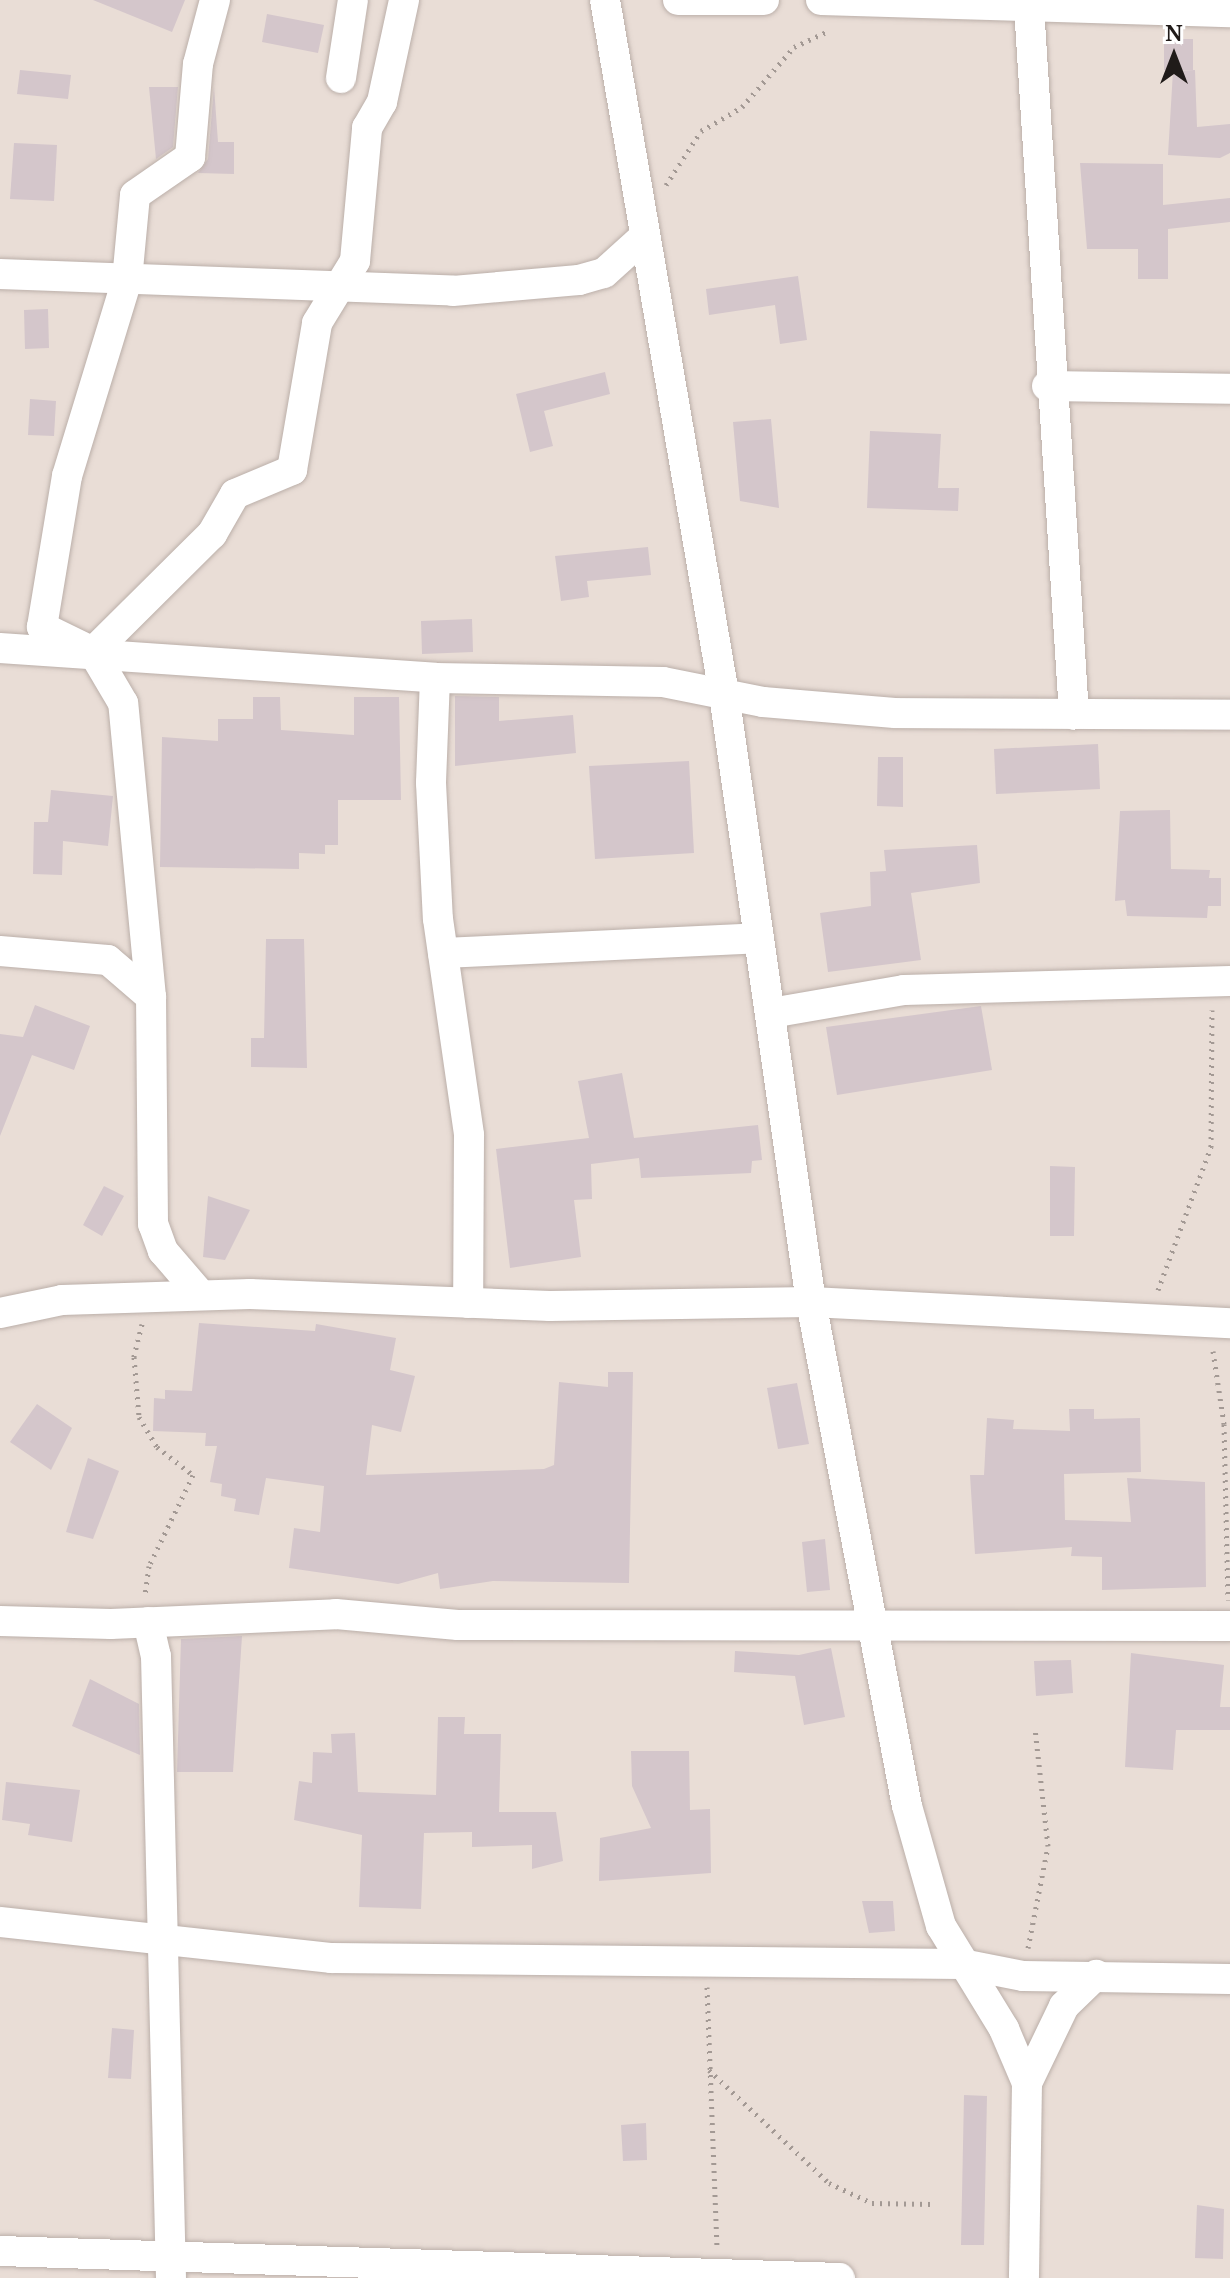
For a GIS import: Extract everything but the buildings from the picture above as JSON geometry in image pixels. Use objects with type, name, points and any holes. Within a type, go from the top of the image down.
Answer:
[{"type":"street","points":[[200,1294],[163,1251],[153,1224],[151,997],[123,703],[93,652],[42,627],[67,476],[127,280],[135,195],[190,157],[198,64],[215,0]]},
{"type":"street","points":[[341,78],[353,0]]},
{"type":"street","points":[[93,652],[212,534],[235,494],[292,470],[317,323],[341,290],[357,249],[367,128],[382,102],[404,0]]},
{"type":"street","points":[[605,0],[724,694],[811,1302],[926,1884],[962,1964],[1004,2029],[1027,2083],[1024,2278]]},
{"type":"street","points":[[678,0],[764,0]]},
{"type":"street","points":[[821,0],[1230,12]]},
{"type":"street","points":[[1029,7],[1047,386],[1074,715]]},
{"type":"street","points":[[0,274],[341,290],[579,280],[604,273],[644,230]]},
{"type":"street","points":[[1047,386],[1230,389]]},
{"type":"street","points":[[0,648],[93,652],[435,678],[663,682],[724,694],[895,713],[1230,715]]},
{"type":"street","points":[[435,678],[431,783],[443,953],[469,1135],[468,1303]]},
{"type":"street","points":[[443,953],[759,938]]},
{"type":"street","points":[[0,951],[108,960],[151,997]]},
{"type":"street","points":[[771,1013],[904,990],[1221,981]]},
{"type":"street","points":[[0,1313],[36,1302],[200,1294],[468,1303],[811,1302],[1219,1323]]},
{"type":"street","points":[[0,1621],[148,1622],[336,1614],[458,1625],[874,1622],[1230,1626]]},
{"type":"street","points":[[148,1622],[156,1656],[166,1938],[171,2267]]},
{"type":"street","points":[[0,1922],[331,1958],[707,1965],[962,1964],[1023,1976],[1230,1979]]},
{"type":"street","points":[[1027,2083],[1064,2006],[1096,1975]]},
{"type":"street","points":[[0,2251],[171,2267],[840,2278]]},
{"type":"path","points":[[644,230],[693,138],[742,107],[794,47],[839,27]]},
{"type":"path","points":[[1147,1319],[1211,1147],[1221,981]]},
{"type":"path","points":[[147,1296],[134,1357],[135,1403],[146,1434],[193,1475],[149,1566],[148,1622]]},
{"type":"path","points":[[1219,1323],[1230,1626]]},
{"type":"path","points":[[1023,1976],[1048,1846],[1035,1728]]},
{"type":"path","points":[[707,1965],[708,2070],[718,2275]]},
{"type":"path","points":[[708,2070],[829,2183],[872,2203],[932,2204]]}]
